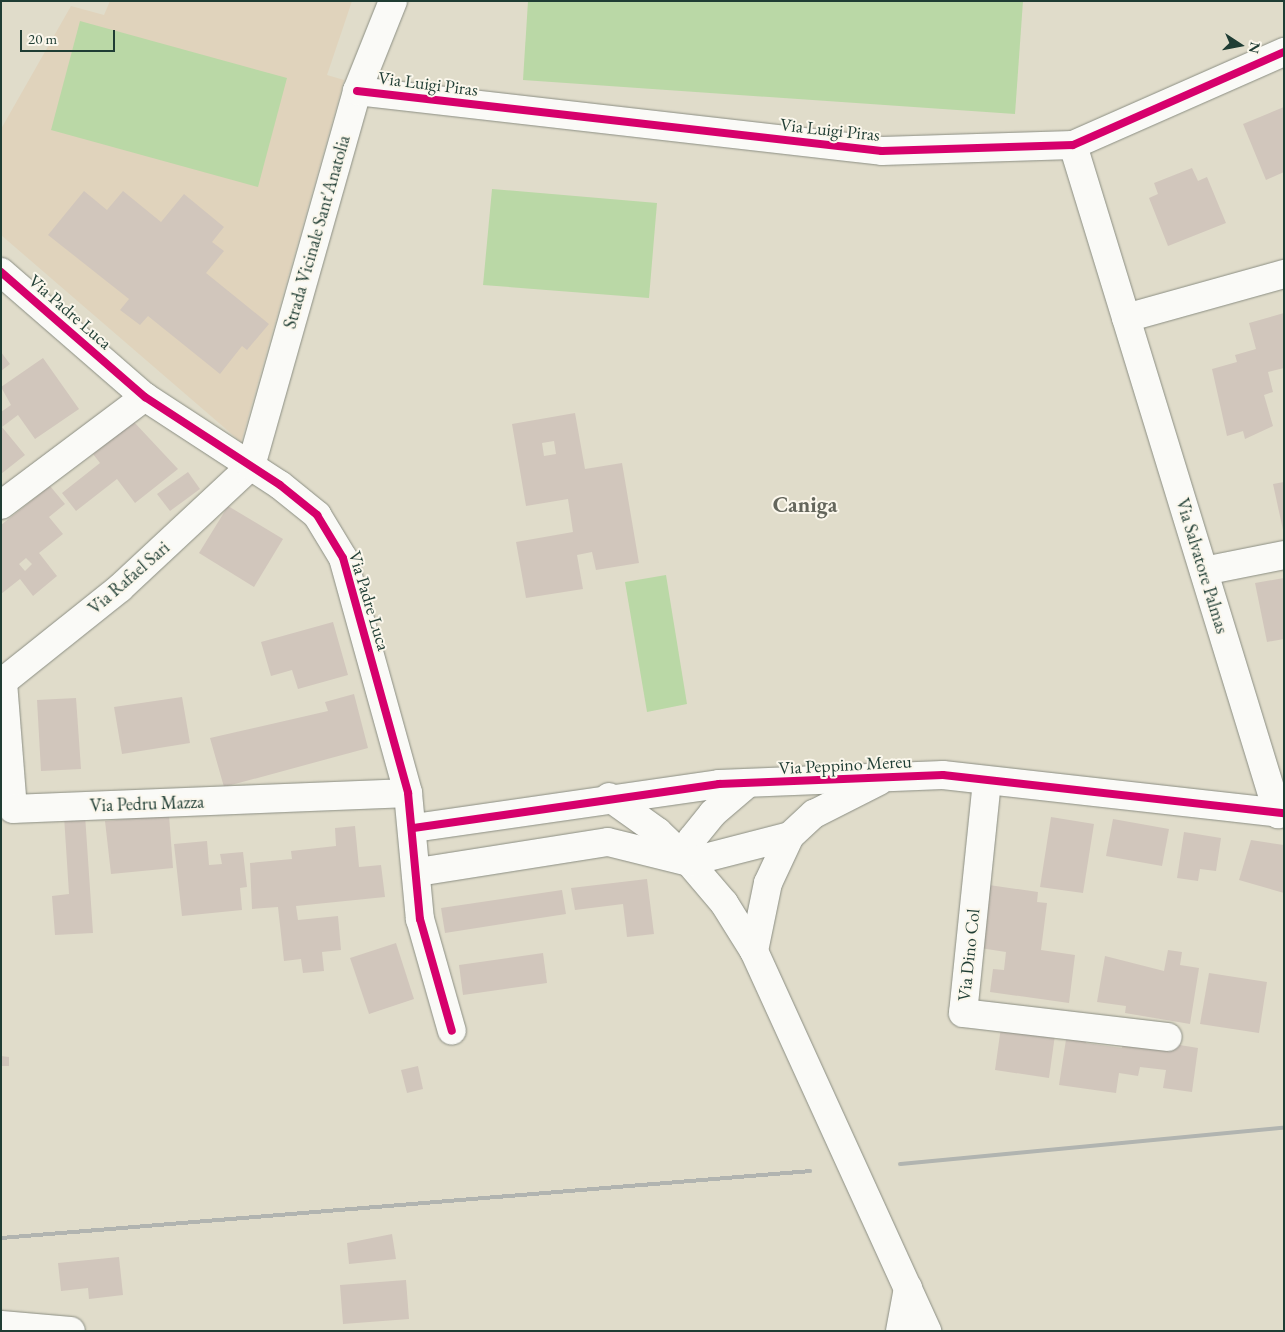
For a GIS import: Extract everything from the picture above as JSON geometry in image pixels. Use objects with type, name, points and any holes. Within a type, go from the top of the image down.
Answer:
[{"type":"street","name":"Strada Vicinale Sant'Anatolia","points":[[251,466],[357,91],[393,1]]},
{"type":"street","name":"Via Luigi Piras","points":[[357,91],[882,151],[1073,144],[1284,52]]},
{"type":"street","name":"Via Salvatore Palmas","points":[[1073,144],[1204,571],[1281,813]]},
{"type":"street","name":"Via Padre Luca","points":[[1,272],[145,397],[251,466],[317,515],[343,558],[408,793],[414,828],[420,919],[452,1031]]},
{"type":"street","points":[[1126,318],[1284,274]]},
{"type":"street","points":[[1,505],[145,397]]},
{"type":"street","name":"Via Rafael Sari","points":[[2,682],[120,588],[251,466]]},
{"type":"street","points":[[1204,571],[1284,555]]},
{"type":"street","name":"Via Pedru Mazza","points":[[2,682],[13,809],[408,793]]},
{"type":"street","name":"Via Peppino Mereu","points":[[414,828],[609,797],[746,785],[889,776],[987,781],[1281,813]]},
{"type":"street","name":"Via Peppino Mereu","points":[[754,951],[768,883],[790,836],[814,814],[889,776]]},
{"type":"street","name":"Via Dino Col","points":[[987,781],[963,1013],[1168,1037]]},
{"type":"street","points":[[689,862],[692,839],[713,813],[746,785]]},
{"type":"street","points":[[609,797],[658,832],[689,862],[724,903],[754,951],[927,1331]]},
{"type":"street","name":"Via Peppino Mereu","points":[[689,862],[790,836]]},
{"type":"street","points":[[418,872],[608,842],[689,862]]},
{"type":"street","points":[[900,1331],[908,1288]]},
{"type":"street","points":[[1,1325],[71,1331]]},
{"type":"shaded area","points":[[110,1],[352,1],[327,75],[344,80],[241,442],[1,235],[1,129],[71,6],[104,15]]},
{"type":"green space","points":[[528,1],[1023,1],[1015,114],[523,80]]},
{"type":"green space","points":[[80,21],[287,78],[258,187],[51,130]]},
{"type":"green space","points":[[492,189],[657,203],[649,298],[483,285]]},
{"type":"green space","points":[[666,575],[687,704],[647,712],[625,582]]},
{"type":"building","points":[[1284,107],[1284,172],[1266,180],[1243,124]]},
{"type":"building","points":[[1192,168],[1198,181],[1207,177],[1226,223],[1168,246],[1149,198],[1158,194],[1154,183]]},
{"type":"building","points":[[84,191],[107,210],[123,191],[161,222],[184,194],[224,227],[212,242],[224,251],[206,273],[269,324],[247,350],[242,346],[220,374],[148,316],[140,325],[120,310],[129,299],[48,235]]},
{"type":"building","points":[[1284,313],[1284,368],[1268,372],[1273,392],[1264,395],[1273,426],[1245,439],[1243,431],[1227,436],[1212,369],[1237,362],[1235,355],[1256,349],[1249,323]]},
{"type":"building","points":[[1,352],[10,364],[1,371]]},
{"type":"building","points":[[43,358],[79,409],[35,439],[18,415],[2,427],[25,455],[1,474],[1,412],[11,405],[1,387]]},
{"type":"building","points":[[575,413],[585,469],[622,463],[639,563],[596,570],[592,552],[577,555],[583,589],[526,598],[516,542],[573,532],[568,499],[526,506],[512,424]],"holes":[[[554,441],[556,454],[544,456],[542,443]]]},
{"type":"building","points":[[134,422],[178,469],[135,503],[117,479],[76,511],[62,493],[100,463],[93,454]]},
{"type":"building","points":[[188,472],[200,489],[170,511],[157,494]]},
{"type":"building","points":[[1284,482],[1284,530],[1283,530],[1273,484]]},
{"type":"building","points":[[50,486],[65,504],[49,517],[63,534],[39,553],[57,576],[33,596],[20,579],[1,594],[1,525]],"holes":[[[26,558],[32,564],[25,571],[19,564]]]},
{"type":"building","points":[[228,506],[283,539],[254,587],[199,553]]},
{"type":"building","points":[[1284,578],[1284,639],[1267,642],[1255,583]]},
{"type":"building","points":[[333,622],[348,675],[298,689],[292,670],[271,676],[261,642]]},
{"type":"building","points":[[354,694],[368,748],[224,787],[210,738],[328,711],[325,702]]},
{"type":"building","points":[[182,697],[190,743],[122,754],[114,707]]},
{"type":"building","points":[[76,698],[81,769],[41,771],[37,700]]},
{"type":"building","points":[[85,815],[93,933],[55,935],[52,896],[69,894],[64,816]]},
{"type":"building","points":[[169,815],[173,868],[111,874],[105,821]]},
{"type":"building","points":[[1051,817],[1094,824],[1083,893],[1040,887]]},
{"type":"building","points":[[1113,819],[1169,829],[1162,866],[1106,856]]},
{"type":"building","points":[[355,826],[359,867],[381,865],[385,897],[296,906],[298,920],[338,916],[341,950],[322,952],[324,971],[303,973],[301,959],[284,961],[278,907],[252,909],[250,863],[292,859],[291,851],[336,846],[335,828]]},
{"type":"building","points":[[1184,832],[1221,838],[1216,871],[1200,869],[1198,881],[1177,878]]},
{"type":"building","points":[[1251,840],[1284,845],[1284,893],[1239,880]]},
{"type":"building","points":[[207,841],[209,865],[222,864],[220,854],[243,852],[247,887],[240,888],[242,910],[182,916],[174,844]]},
{"type":"building","points":[[647,879],[654,934],[627,937],[623,904],[575,910],[571,888]]},
{"type":"building","points":[[989,885],[1038,892],[1037,902],[1047,903],[1041,950],[1075,955],[1069,1003],[990,992],[993,969],[1004,970],[1006,952],[980,948]]},
{"type":"building","points":[[562,890],[566,914],[445,933],[441,908]]},
{"type":"building","points":[[396,943],[414,999],[369,1014],[350,958]]},
{"type":"building","points":[[1168,950],[1182,952],[1180,965],[1199,968],[1190,1024],[1125,1013],[1126,1006],[1097,1002],[1105,956],[1164,971]]},
{"type":"building","points":[[543,953],[547,983],[463,995],[459,965]]},
{"type":"building","points":[[1209,973],[1267,982],[1259,1033],[1200,1024]]},
{"type":"building","points":[[1001,1027],[1055,1035],[1049,1078],[995,1070]]},
{"type":"building","points":[[1067,1033],[1086,1036],[1086,1043],[1122,1048],[1123,1041],[1143,1039],[1198,1048],[1192,1092],[1163,1088],[1166,1070],[1140,1067],[1138,1076],[1119,1073],[1116,1093],[1059,1085]]},
{"type":"building","points":[[1,1056],[9,1057],[9,1066],[1,1066]]},
{"type":"building","points":[[418,1066],[423,1089],[407,1093],[401,1070]]},
{"type":"building","points":[[392,1234],[396,1259],[349,1264],[347,1243]]},
{"type":"building","points":[[119,1257],[123,1295],[89,1299],[88,1288],[61,1291],[58,1263]]},
{"type":"building","points":[[406,1280],[409,1319],[343,1324],[340,1285]]},
{"type":"railway","points":[[900,1164],[1284,1128]]},
{"type":"railway","points":[[1,1238],[810,1171]]},
{"type":"cycle path","points":[[357,91],[882,151],[1073,145],[1284,52]]},
{"type":"cycle path","points":[[1,272],[145,397],[280,485],[317,515],[343,558],[408,793],[420,919],[452,1031]]},
{"type":"cycle path","points":[[414,828],[719,784],[943,775],[1284,813]]},
{"type":"district","name":"Caniga","points":[[805,505]]}]
